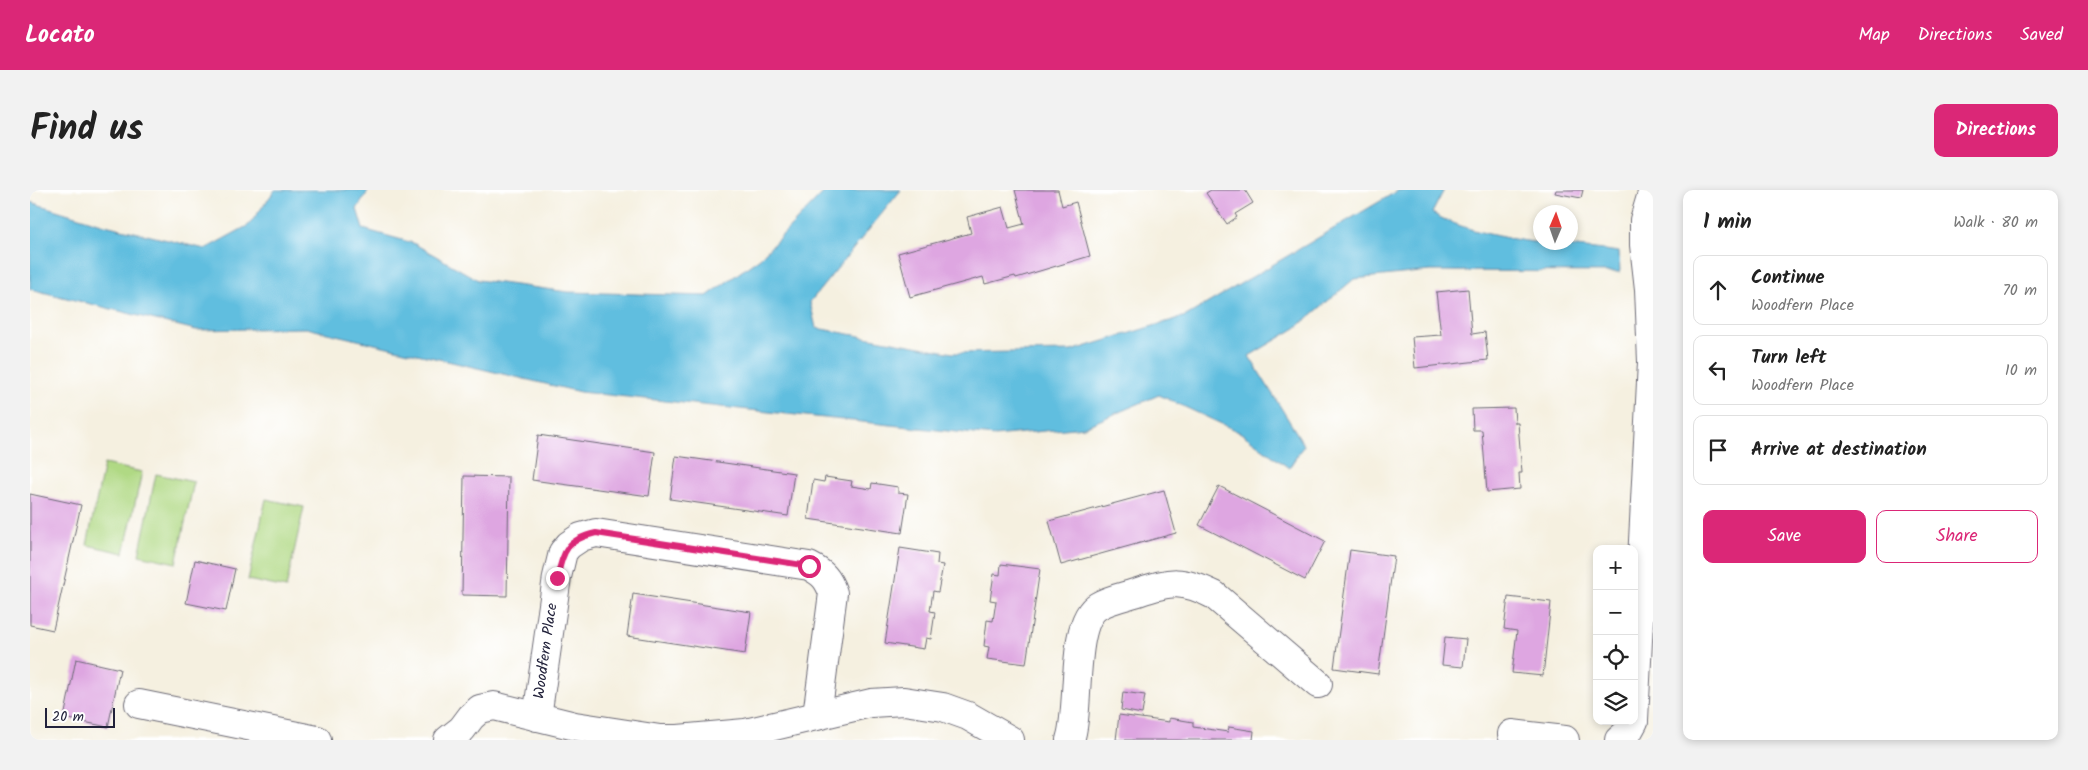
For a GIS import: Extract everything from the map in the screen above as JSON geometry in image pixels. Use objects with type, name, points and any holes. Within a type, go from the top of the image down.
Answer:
[{"type":"street","points":[[1636,680],[1652,362],[1644,220],[1653,190]]},
{"type":"street","name":"Woodfern Place","points":[[537,717],[557,578],[563,552],[569,545],[581,537],[596,533],[809,566],[821,572],[829,581],[833,593],[817,716]]},
{"type":"street","points":[[1070,740],[1081,633],[1087,617],[1098,606],[1156,586],[1175,582],[1194,585],[1214,595],[1318,684]]},
{"type":"street","points":[[448,740],[462,729],[480,709],[494,706],[575,726],[678,740],[745,733],[871,703],[904,701],[943,708],[968,716],[1010,740]]},
{"type":"street","points":[[139,704],[317,740]]},
{"type":"street","points":[[1619,740],[1628,732],[1632,725]]},
{"type":"street","points":[[1512,734],[1565,740]]},
{"type":"green space","points":[[104,464],[142,472],[124,553],[87,545]]},
{"type":"green space","points":[[156,474],[194,482],[176,563],[139,555]]},
{"type":"green space","points":[[266,499],[304,507],[286,588],[248,580]]},
{"type":"water","points":[[275,190],[369,190],[357,209],[363,229],[413,243],[478,280],[568,292],[707,296],[760,258],[826,190],[901,190],[810,302],[816,328],[953,353],[1071,351],[1186,316],[1399,190],[1444,190],[1432,213],[1452,223],[1474,230],[1533,242],[1533,250],[1578,250],[1578,247],[1619,252],[1620,272],[1430,271],[1354,279],[1296,328],[1249,356],[1304,445],[1289,468],[1241,433],[1159,395],[1084,427],[994,436],[580,392],[306,328],[196,330],[30,289],[30,202],[105,225],[205,249],[249,225]]},
{"type":"building","points":[[1015,190],[1058,190],[1062,206],[1076,202],[1090,256],[1016,278],[1015,276],[985,284],[983,277],[910,297],[898,253],[971,233],[967,217],[1003,207],[1009,228],[1024,224]]},
{"type":"building","points":[[1211,190],[1245,190],[1253,203],[1235,214],[1237,217],[1227,224],[1206,193]]},
{"type":"building","points":[[1556,190],[1583,190],[1581,198],[1555,193]]},
{"type":"building","points":[[1468,289],[1472,334],[1485,332],[1488,360],[1415,368],[1412,337],[1441,335],[1436,292]]},
{"type":"building","points":[[1514,408],[1515,423],[1518,423],[1522,473],[1519,473],[1520,489],[1487,492],[1482,430],[1473,430],[1472,409]]},
{"type":"building","points":[[538,435],[655,452],[649,496],[532,480]]},
{"type":"building","points":[[676,456],[794,473],[788,516],[670,499]]},
{"type":"building","points":[[464,476],[509,477],[507,596],[462,595]]},
{"type":"building","points":[[825,477],[852,481],[851,486],[871,489],[872,483],[898,487],[898,493],[908,494],[902,533],[808,519],[813,480],[824,482]]},
{"type":"building","points":[[1219,486],[1325,541],[1305,580],[1199,525]]},
{"type":"building","points":[[1164,490],[1176,533],[1061,565],[1049,521]]},
{"type":"building","points":[[30,494],[81,505],[53,630],[30,625]]},
{"type":"building","points":[[900,548],[938,554],[937,564],[943,565],[938,592],[933,591],[930,611],[935,612],[931,639],[926,638],[924,649],[885,643]]},
{"type":"building","points":[[1350,550],[1394,556],[1378,674],[1334,668]]},
{"type":"building","points":[[195,560],[235,569],[226,611],[186,603]]},
{"type":"building","points":[[1001,564],[1040,569],[1026,664],[987,659],[989,647],[984,646],[987,620],[993,621],[996,601],[990,600],[994,574],[1000,575]]},
{"type":"building","points":[[633,594],[751,612],[745,654],[627,636]]},
{"type":"building","points":[[1508,597],[1551,602],[1543,676],[1512,673],[1517,631],[1504,629]]},
{"type":"building","points":[[1445,637],[1466,639],[1463,667],[1442,665]]},
{"type":"building","points":[[76,659],[120,669],[108,727],[64,718]]},
{"type":"building","points":[[1123,692],[1145,695],[1142,714],[1121,710]]},
{"type":"building","points":[[1119,715],[1169,722],[1169,718],[1193,722],[1193,727],[1228,732],[1229,727],[1254,731],[1253,740],[1116,740]]},
{"type":"route","points":[[557,578],[563,552],[569,545],[581,537],[596,533],[809,566]]}]
